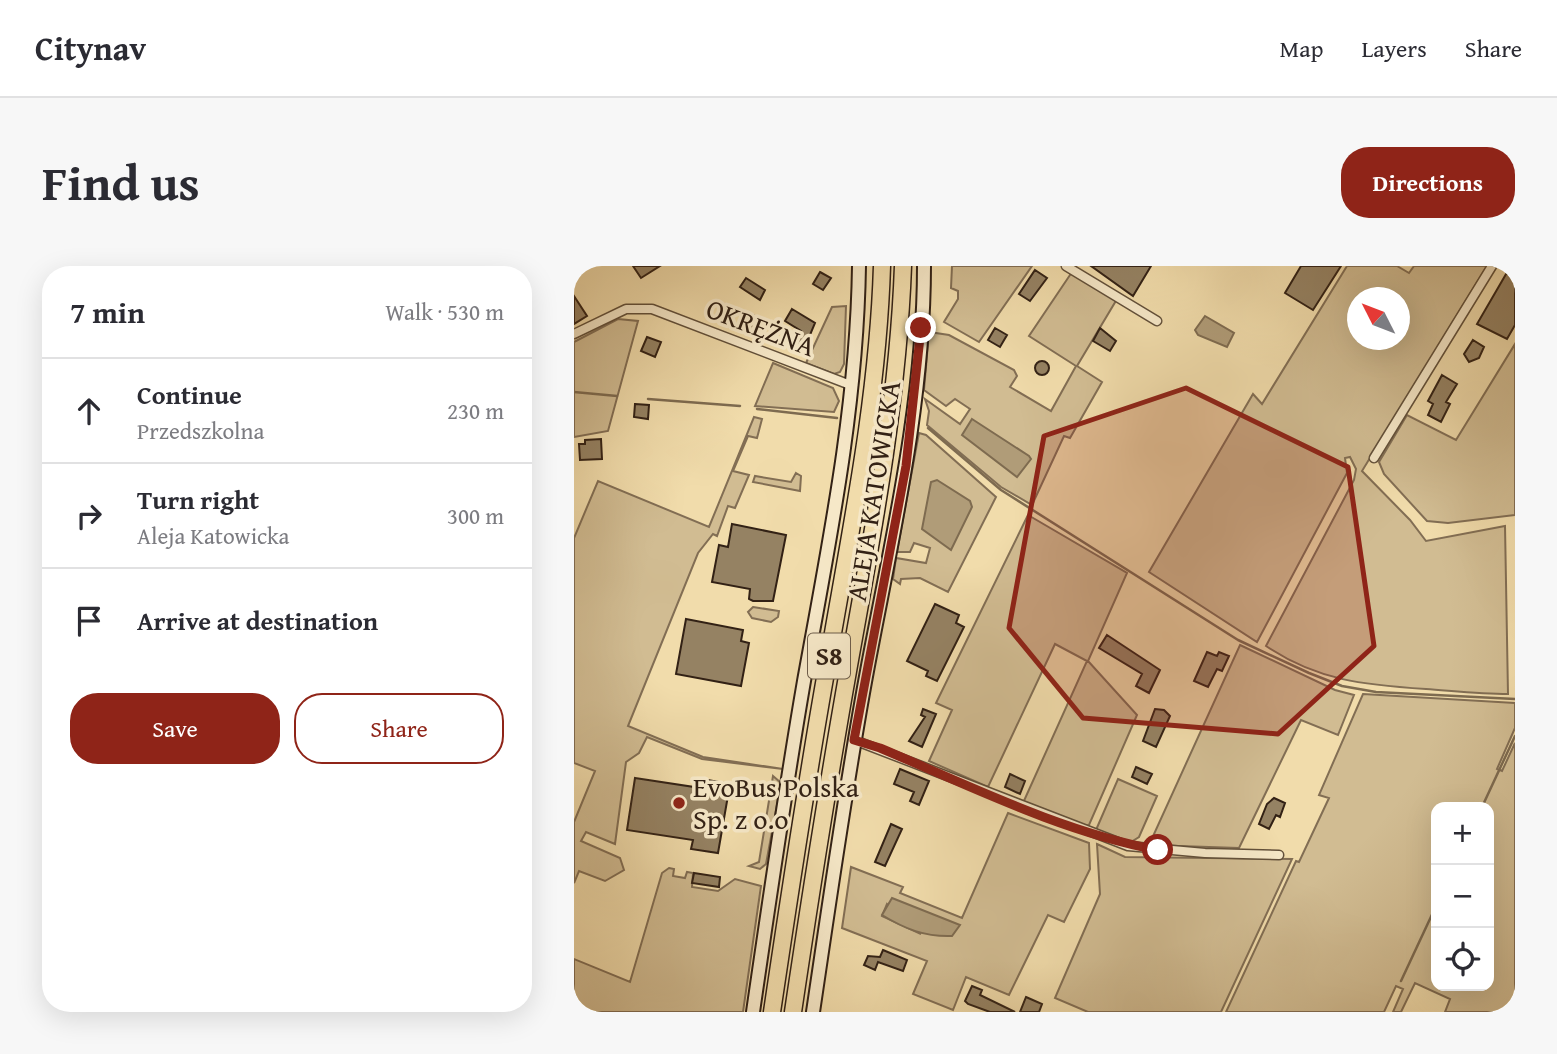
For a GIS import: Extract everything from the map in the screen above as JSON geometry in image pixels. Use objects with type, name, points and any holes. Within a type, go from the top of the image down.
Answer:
[{"type":"highway","name":"S8","points":[[772,1012],[804,800],[864,456],[882,266]]},
{"type":"highway","name":"S8","points":[[793,1012],[830,771],[884,469],[899,340],[903,266]]},
{"type":"street","name":"ALEJA KATOWICKA","points":[[753,1012],[804,683],[839,495],[853,386],[859,266]]},
{"type":"street","name":"ALEJA KATOWICKA","points":[[813,1012],[854,740],[906,466],[921,328],[924,266]]},
{"type":"street","points":[[1066,266],[1157,321]]},
{"type":"street","points":[[1374,458],[1492,266]]},
{"type":"street","name":"OKRĘŻNA","points":[[574,334],[626,309],[652,309],[853,386]]},
{"type":"street","points":[[854,740],[1128,846],[1193,853],[1279,855]]},
{"type":"highlighted area","points":[[1186,388],[1348,467],[1374,646],[1278,734],[1083,718],[1009,628],[1044,436]]},
{"type":"shaded area","points":[[952,266],[1032,266],[979,342],[944,322],[958,299],[958,291],[951,288]]},
{"type":"shaded area","points":[[1347,266],[1397,266],[1409,273],[1414,266],[1487,266],[1362,471],[1410,520],[1426,541],[1505,526],[1508,694],[1362,683],[1304,667],[1266,646],[1354,480],[1356,469],[1350,457],[1345,458],[1347,473],[1257,642],[1149,572],[1253,394],[1262,404]]},
{"type":"shaded area","points":[[1072,272],[1117,299],[1077,366],[1102,382],[1070,438],[1064,436],[1032,505],[1001,487],[927,425],[929,411],[925,399],[960,424],[970,409],[955,399],[946,406],[924,390],[929,332],[949,335],[1014,370],[1017,376],[1010,387],[1051,411],[1076,366],[1029,336]]},
{"type":"shaded area","points":[[846,306],[844,364],[840,372],[834,374],[806,363],[832,307]]},
{"type":"shaded area","points":[[1205,316],[1234,333],[1227,347],[1198,335],[1195,330]]},
{"type":"shaded area","points":[[618,319],[638,321],[608,431],[574,437],[574,342]]},
{"type":"shaded area","points":[[1515,344],[1515,515],[1448,523],[1427,521],[1384,474],[1379,462],[1407,415],[1456,440]]},
{"type":"shaded area","points":[[773,363],[833,388],[839,401],[834,412],[755,406]]},
{"type":"shaded area","points":[[754,417],[762,419],[757,438],[748,436],[733,471],[749,475],[735,508],[728,506],[717,536],[713,534],[698,553],[628,726],[703,757],[783,769],[702,759],[647,737],[639,753],[626,762],[615,844],[586,832],[581,841],[620,858],[624,870],[605,881],[579,871],[574,883],[574,822],[595,771],[574,763],[574,538],[598,481],[709,527]]},
{"type":"shaded area","points":[[972,419],[1029,456],[1031,459],[1017,477],[962,435]]},
{"type":"shaded area","points":[[919,433],[926,435],[996,497],[948,592],[920,578],[901,579],[900,584],[893,579],[896,558],[926,563],[930,548],[914,543],[910,552],[897,552]]},
{"type":"shaded area","points":[[796,473],[801,476],[800,491],[753,482],[755,476],[791,482]]},
{"type":"shaded area","points":[[937,480],[970,501],[972,507],[951,550],[922,529],[931,482]]},
{"type":"shaded area","points":[[1028,515],[1127,573],[1088,661],[1137,715],[1089,825],[1083,827],[1023,803],[1087,661],[1055,644],[988,787],[929,761],[952,710],[936,703]]},
{"type":"shaded area","points":[[753,607],[779,611],[778,617],[771,622],[752,618],[748,612]]},
{"type":"shaded area","points":[[1240,645],[1335,690],[1354,695],[1338,735],[1301,720],[1239,848],[1149,845]]},
{"type":"shaded area","points":[[1363,694],[1515,703],[1515,728],[1497,769],[1502,771],[1515,743],[1515,1012],[1445,1012],[1450,999],[1432,991],[1494,991],[1494,802],[1431,802],[1431,990],[1415,983],[1401,1012],[1393,1012],[1403,989],[1396,986],[1384,1012],[1226,1012],[1296,861],[1299,862],[1329,798],[1319,795]]},
{"type":"shaded area","points":[[773,776],[781,783],[766,864],[760,869],[749,866],[759,862]]},
{"type":"shaded area","points":[[1118,779],[1157,796],[1139,837],[1131,842],[1096,830]]},
{"type":"shaded area","points":[[1008,813],[1089,843],[1090,869],[1064,922],[1048,915],[1009,995],[966,977],[953,1010],[913,994],[927,961],[842,928],[851,867],[903,887],[900,893],[962,918]],"holes":[[[887,904],[921,934],[882,916]]]},
{"type":"shaded area","points":[[1097,844],[1125,857],[1292,859],[1221,1012],[1088,1012],[1055,998],[1100,894]]},
{"type":"shaded area","points":[[669,868],[674,869],[673,876],[685,878],[687,872],[693,873],[692,887],[718,891],[735,879],[761,886],[743,1012],[574,1012],[574,959],[630,982],[662,873]]},
{"type":"shaded area","points":[[892,898],[960,925],[952,936],[933,935],[907,928],[882,915]]},
{"type":"building","points":[[633,266],[660,266],[641,278]]},
{"type":"building","points":[[1091,266],[1151,266],[1133,296]]},
{"type":"building","points":[[1301,266],[1341,266],[1313,310],[1285,293]]},
{"type":"building","points":[[1509,269],[1515,273],[1515,325],[1507,339],[1477,324]]},
{"type":"building","points":[[1035,270],[1047,278],[1030,301],[1019,294]]},
{"type":"building","points":[[820,272],[831,278],[823,290],[813,284]]},
{"type":"building","points":[[746,278],[765,290],[760,300],[740,287]]},
{"type":"building","points":[[574,296],[587,316],[574,324]]},
{"type":"building","points":[[792,309],[815,323],[805,347],[796,343],[801,331],[785,321]]},
{"type":"building","points":[[748,313],[762,319],[756,334],[742,328]]},
{"type":"building","points":[[995,328],[1007,335],[1000,347],[988,340]]},
{"type":"building","points":[[1100,328],[1116,341],[1110,351],[1093,341]]},
{"type":"building","points":[[647,337],[661,342],[655,357],[641,351]]},
{"type":"building","points":[[1473,340],[1484,347],[1479,358],[1469,362],[1464,354]]},
{"type":"building","points":[[1039,361],[1045,361],[1049,368],[1045,375],[1039,375],[1035,371],[1035,365]]},
{"type":"building","points":[[1442,375],[1457,384],[1446,402],[1450,404],[1441,422],[1428,415],[1433,404],[1428,401]]},
{"type":"building","points":[[635,404],[649,405],[648,419],[634,417]]},
{"type":"building","points":[[601,439],[602,459],[580,460],[579,444],[585,444],[585,440]]},
{"type":"building","points":[[732,524],[786,535],[773,601],[753,601],[749,599],[750,589],[712,582],[719,545],[728,547]]},
{"type":"building","points":[[935,604],[959,615],[956,623],[964,627],[937,681],[926,676],[928,671],[907,661]]},
{"type":"building","points":[[686,619],[743,630],[741,641],[749,643],[741,686],[676,674]]},
{"type":"building","points":[[1107,635],[1160,670],[1149,693],[1136,686],[1142,674],[1099,648]]},
{"type":"building","points":[[1207,652],[1217,656],[1219,652],[1229,656],[1222,671],[1217,669],[1208,687],[1194,681]]},
{"type":"building","points":[[923,709],[936,714],[922,747],[909,741],[925,717],[921,715]]},
{"type":"building","points":[[1155,709],[1164,710],[1170,716],[1156,747],[1143,741]]},
{"type":"building","points":[[1136,767],[1152,774],[1147,784],[1132,777]]},
{"type":"building","points":[[900,769],[929,781],[919,805],[910,801],[914,792],[894,784]]},
{"type":"building","points":[[1010,774],[1025,781],[1020,794],[1005,787]]},
{"type":"building","name":"EvoBus Polska Sp. z o.o","points":[[635,778],[701,788],[702,779],[730,784],[718,853],[691,849],[693,840],[627,830]]},
{"type":"building","points":[[1274,798],[1285,803],[1280,817],[1276,815],[1269,829],[1259,824],[1267,804]]},
{"type":"building","points":[[891,824],[902,829],[885,866],[875,862]]},
{"type":"building","points":[[694,873],[720,877],[719,887],[692,883]]},
{"type":"building","points":[[883,950],[907,960],[903,971],[878,962],[875,970],[864,965],[868,956],[880,957]]},
{"type":"building","points":[[972,986],[982,990],[980,995],[1015,1012],[990,1012],[968,1004],[965,1001]]},
{"type":"building","points":[[1026,997],[1042,1004],[1039,1012],[1020,1012]]},
{"type":"waterway","points":[[574,392],[617,396]]},
{"type":"waterway","points":[[648,399],[740,406]]},
{"type":"waterway","points":[[757,409],[837,418]]},
{"type":"waterway","points":[[928,428],[1001,490],[1238,640],[1309,673],[1342,686],[1376,692],[1515,699]]},
{"type":"waterway","points":[[1484,802],[1515,736]]},
{"type":"waterway","points":[[1401,981],[1431,917]]},
{"type":"place","name":"EvoBus Polska Sp. z o.o","points":[[679,803]]},
{"type":"route","points":[[921,328],[906,466],[854,740],[880,748],[1089,833],[1128,846],[1158,850]]}]
